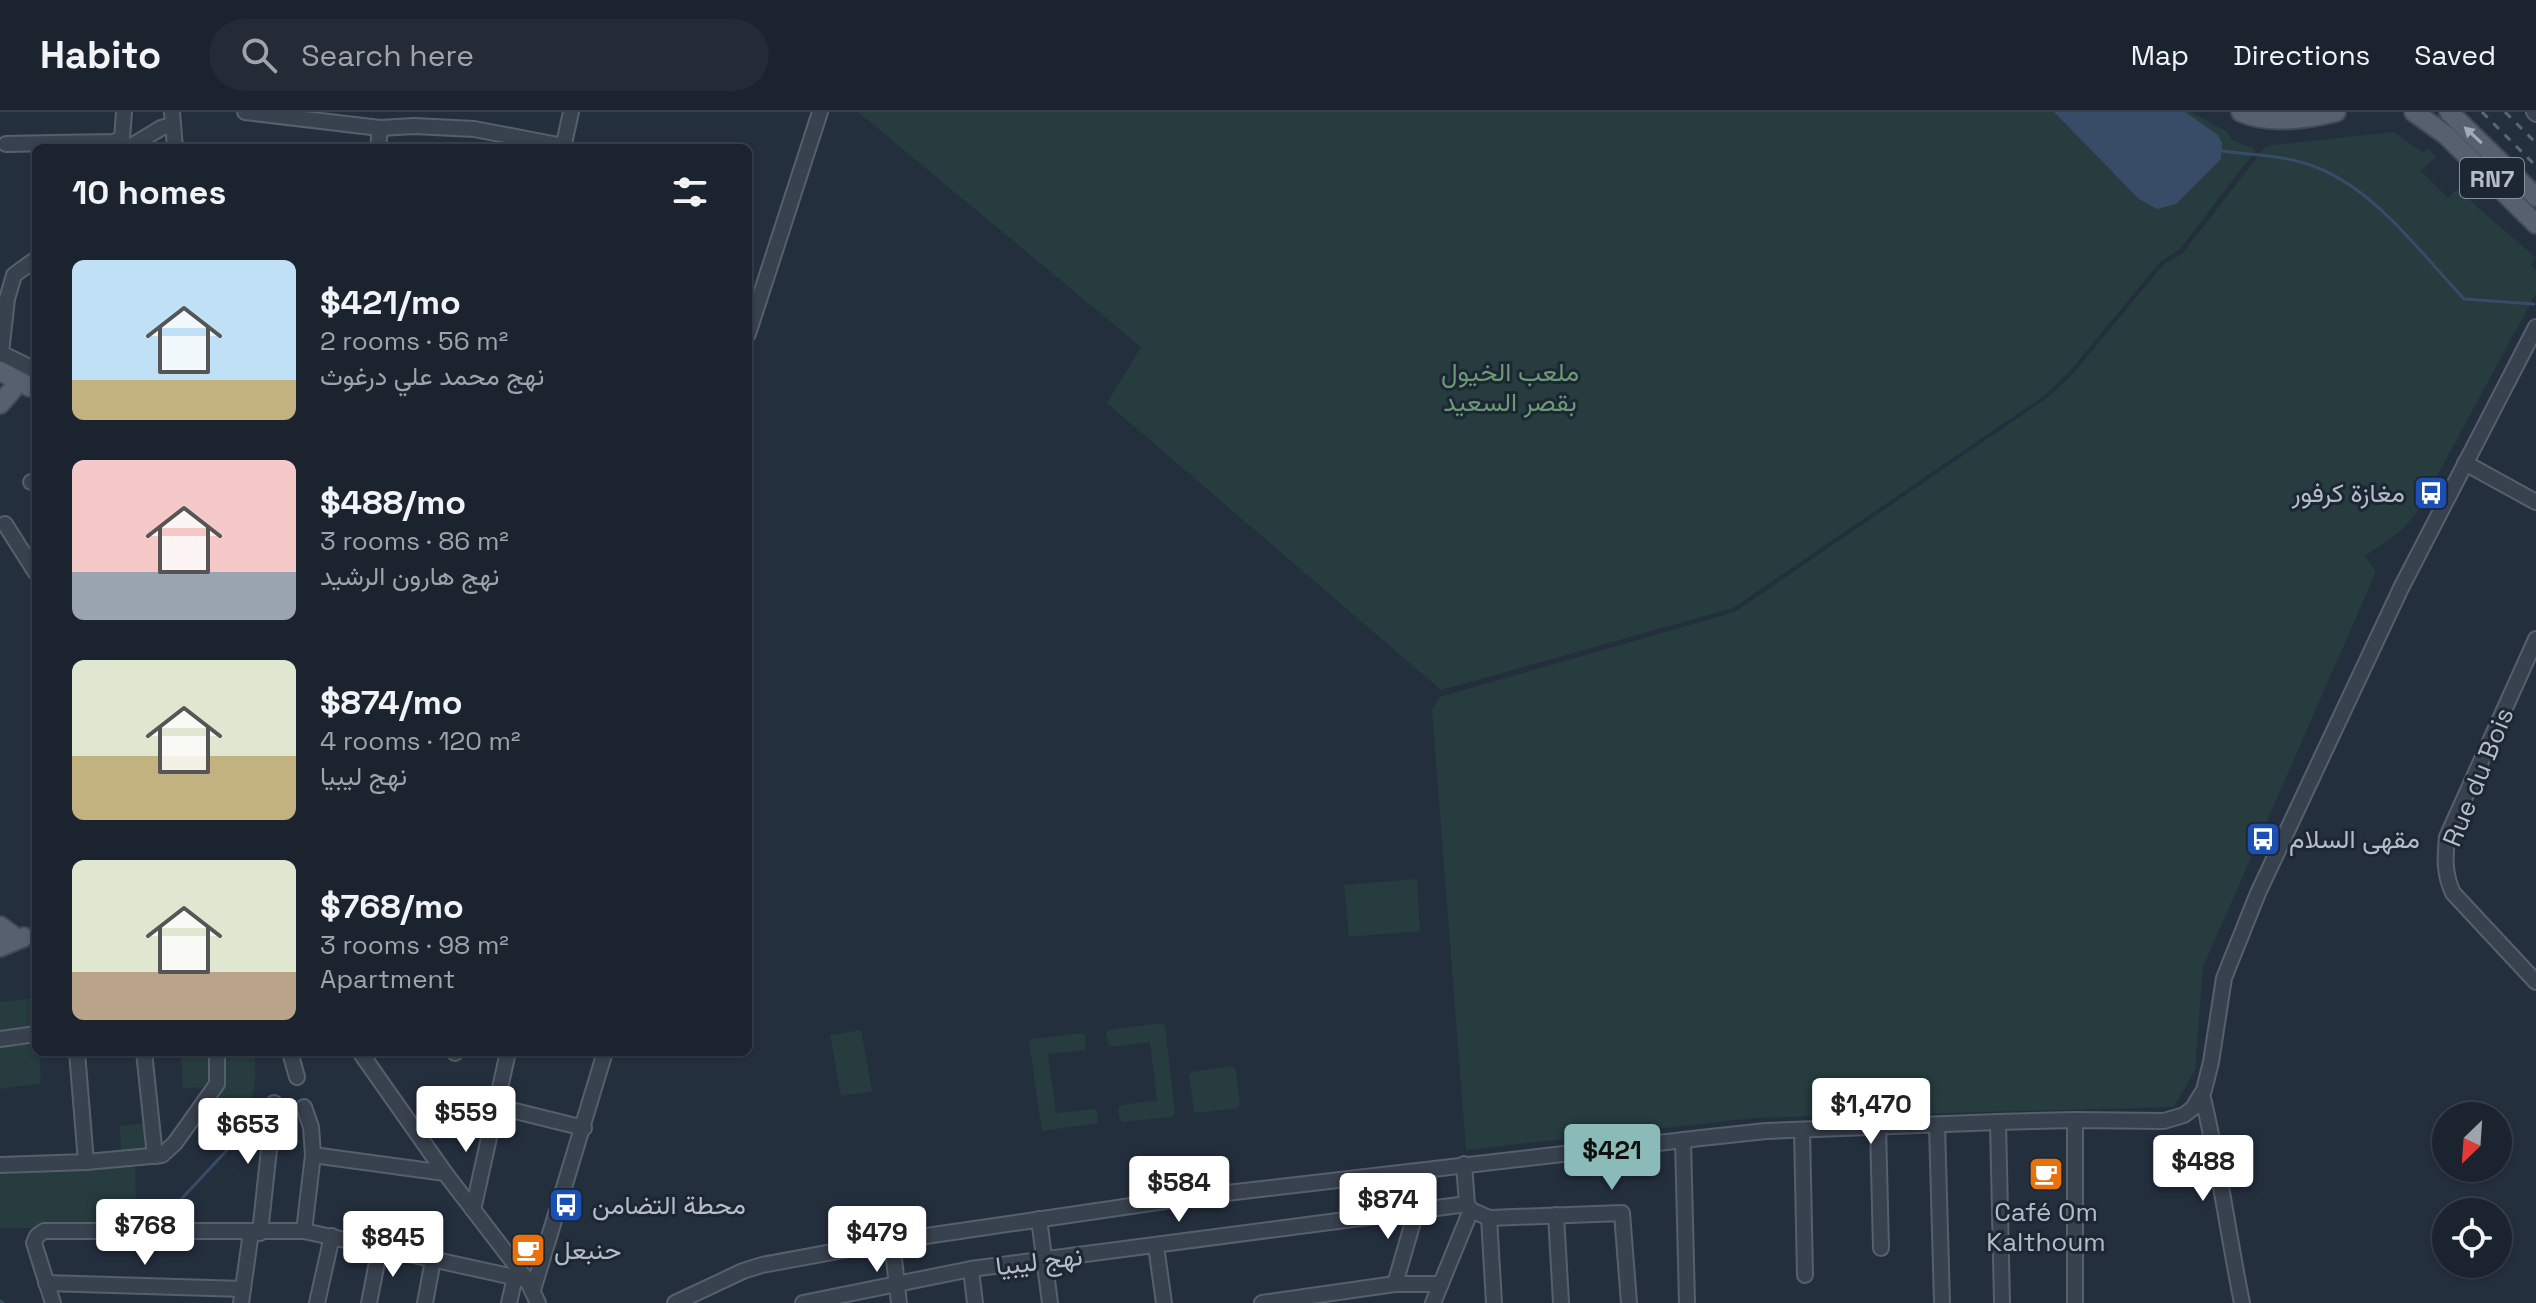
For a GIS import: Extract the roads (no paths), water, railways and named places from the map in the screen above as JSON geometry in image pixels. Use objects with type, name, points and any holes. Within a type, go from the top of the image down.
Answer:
[{"type":"main road","points":[[2241,112],[2284,119],[2311,118],[2336,112]]},
{"type":"main road","points":[[2397,112],[2465,165],[2486,172]]},
{"type":"main road","name":"RN7","points":[[2414,112],[2446,135],[2536,224]]},
{"type":"main road","points":[[2424,112],[2446,135]]},
{"type":"main road","name":"RN7","points":[[2449,112],[2536,197]]},
{"type":"main road","points":[[0,371],[23,384],[0,404]]},
{"type":"street","points":[[76,144],[122,139],[124,112]]},
{"type":"street","points":[[245,112],[380,128],[414,119],[548,144]]},
{"type":"street","points":[[564,144],[570,112]]},
{"type":"street","points":[[752,317],[820,112]]},
{"type":"street","points":[[135,144],[172,118]]},
{"type":"street","points":[[172,118],[175,144]]},
{"type":"street","points":[[378,144],[380,128]]},
{"type":"street","points":[[6,144],[32,145]]},
{"type":"street","points":[[23,384],[1,353],[7,299],[14,275],[32,262]]},
{"type":"street","points":[[675,1303],[762,1265],[892,1241],[1192,1197],[1464,1164],[1802,1130],[2174,1119],[2193,1108],[2202,1094],[2211,1062],[2224,978],[2258,893],[2395,600],[2536,327]]},
{"type":"street","points":[[2465,463],[2536,502]]},
{"type":"street","points":[[5,524],[32,567]]},
{"type":"street","name":"Rue du Bois","points":[[2536,639],[2447,837],[2445,862],[2446,879],[2453,893],[2536,982]]},
{"type":"street","points":[[0,1039],[32,1035]]},
{"type":"street","points":[[77,1056],[86,1162]]},
{"type":"street","points":[[144,1056],[155,1156]]},
{"type":"street","points":[[0,1165],[162,1155],[211,1096],[219,1076],[217,1056]]},
{"type":"street","points":[[291,1056],[297,1077]]},
{"type":"street","points":[[363,1056],[528,1288]]},
{"type":"street","points":[[473,1210],[507,1056]]},
{"type":"street","points":[[509,1303],[528,1288],[584,1128],[604,1056]]},
{"type":"street","points":[[2202,1094],[2242,1303]]},
{"type":"street","points":[[46,1283],[242,1296],[274,1103]]},
{"type":"street","points":[[495,1106],[584,1128]]},
{"type":"street","points":[[304,1107],[311,1127],[313,1155],[304,1231]]},
{"type":"street","points":[[2075,1120],[2075,1303]]},
{"type":"street","points":[[1998,1122],[2002,1303]]},
{"type":"street","points":[[1937,1125],[1942,1303]]},
{"type":"street","points":[[1878,1127],[1881,1248]]},
{"type":"street","points":[[1802,1130],[1805,1275]]},
{"type":"street","points":[[1683,1140],[1687,1303]]},
{"type":"street","points":[[313,1155],[445,1173]]},
{"type":"street","points":[[1433,1303],[1469,1207],[1464,1164]]},
{"type":"street","points":[[1469,1207],[1489,1218],[1622,1213],[1629,1303]]},
{"type":"street","name":"نهج ليبيا","points":[[803,1303],[971,1269],[1417,1208],[1469,1207]]},
{"type":"street","points":[[1395,1284],[1417,1208]]},
{"type":"street","points":[[1556,1215],[1561,1303]]},
{"type":"street","points":[[1489,1218],[1494,1303]]},
{"type":"street","points":[[1039,1219],[1050,1303]]},
{"type":"street","points":[[53,1303],[34,1243],[44,1231],[304,1231],[433,1260],[528,1288]]},
{"type":"street","points":[[317,1303],[332,1236]]},
{"type":"street","points":[[892,1241],[899,1303]]},
{"type":"street","points":[[1156,1246],[1164,1303]]},
{"type":"street","points":[[369,1303],[380,1247]]},
{"type":"street","points":[[425,1303],[433,1260]]},
{"type":"street","points":[[971,1269],[975,1303]]},
{"type":"street","points":[[1262,1303],[1317,1299],[1395,1284],[1441,1284]]},
{"type":"water","points":[[2054,112],[2185,112],[2218,135],[2222,143],[2221,159],[2176,204],[2157,209],[2139,199]]},
{"type":"waterway","points":[[2222,151],[2291,160],[2335,176],[2356,189],[2395,223],[2464,299],[2534,304]]},
{"type":"waterway","points":[[158,1224],[229,1148]]},
{"type":"railway","points":[[2482,112],[2536,166]]},
{"type":"railway","points":[[2505,112],[2536,143]]},
{"type":"place","name":"مغازة كرفور","points":[[2431,493]]},
{"type":"place","name":"مقهى السلام","points":[[2263,839]]},
{"type":"place","name":"Café Om Kalthoum","points":[[2046,1174]]},
{"type":"place","name":"محطة التضامن","points":[[566,1205]]},
{"type":"place","name":"حنبعل","points":[[528,1250]]},
{"type":"park label","name":"ملعب الخيول بقصر السعيد","points":[[1510,387]]}]
